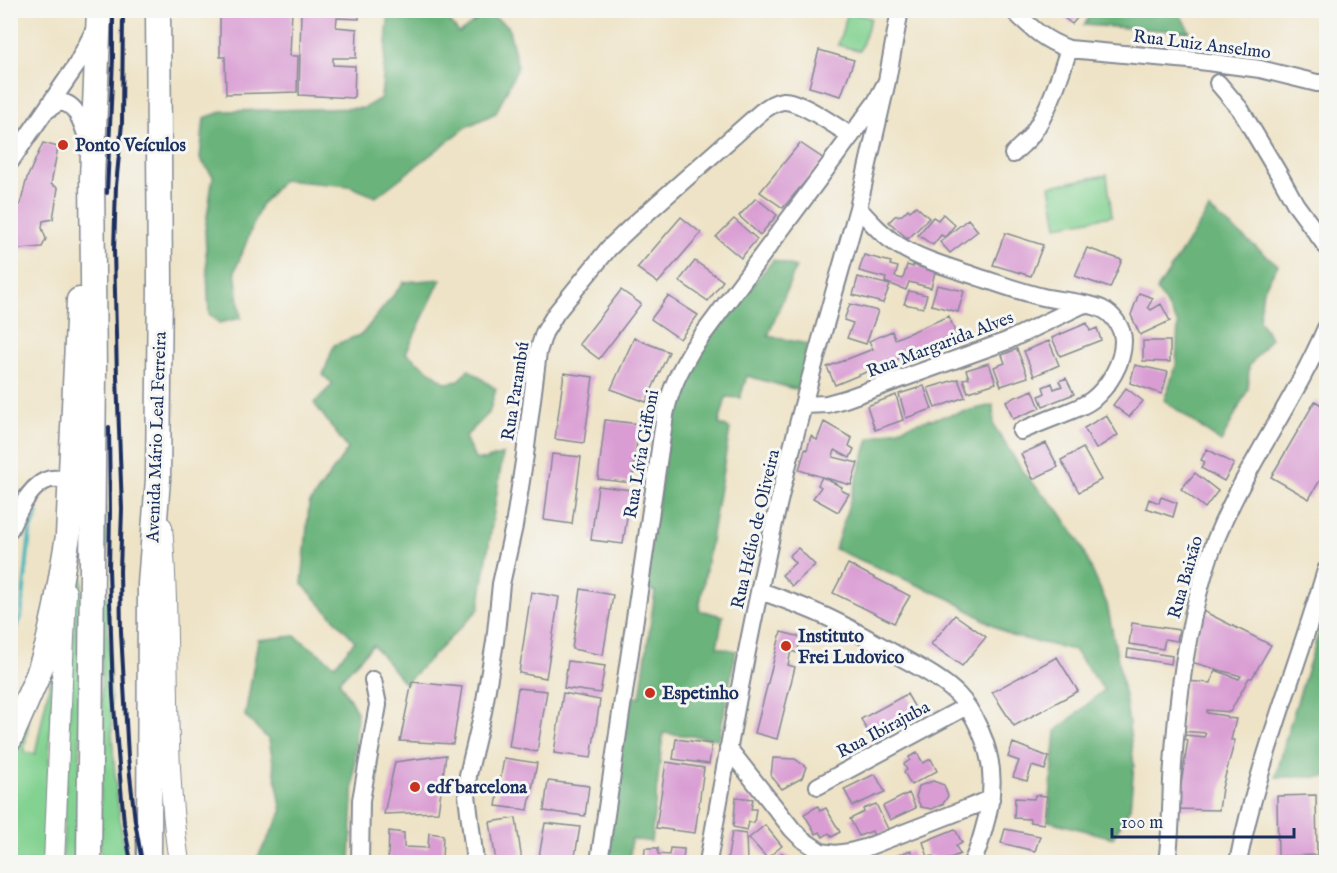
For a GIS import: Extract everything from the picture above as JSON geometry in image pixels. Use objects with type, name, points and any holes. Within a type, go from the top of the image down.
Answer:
[{"type":"highway","name":"Avenida Mário Leal Ferreira","points":[[149,862],[150,584],[158,479],[160,281],[158,10]]},
{"type":"highway","points":[[88,862],[94,372],[93,167],[99,15]]},
{"type":"highway","points":[[10,739],[38,675],[47,647],[57,607],[68,536],[80,288],[93,167]]},
{"type":"highway","points":[[10,728],[27,701]]},
{"type":"main road","points":[[158,479],[167,591],[170,779],[179,862]]},
{"type":"main road","points":[[54,862],[65,650],[68,536]]},
{"type":"street","name":"Rua Hélio de Oliveira","points":[[708,862],[728,748],[777,510],[858,208],[887,81],[900,10]]},
{"type":"street","name":"Rua Luiz Anselmo","points":[[1013,10],[1040,35],[1054,44],[1069,49],[1200,61],[1260,69],[1317,83],[1326,83]]},
{"type":"street","points":[[10,162],[86,49],[99,15]]},
{"type":"street","points":[[1013,154],[1029,137],[1041,119],[1069,49]]},
{"type":"street","name":"Rua Lívia Giffoni","points":[[599,862],[665,414],[674,380],[693,348],[876,102],[887,81]]},
{"type":"street","points":[[1218,83],[1240,110],[1296,205],[1326,246]]},
{"type":"street","name":"Rua Parambú","points":[[475,862],[467,795],[468,775],[483,712],[495,642],[501,584],[514,526],[525,455],[538,352],[544,333],[556,313],[609,248],[772,104],[785,101],[798,104],[851,136]]},
{"type":"street","points":[[46,111],[60,103],[73,107],[77,112],[93,167]]},
{"type":"street","points":[[858,208],[882,234],[899,246],[923,257],[1036,296],[1101,308],[1112,316],[1123,337],[1123,351],[1117,369],[1103,389],[1091,401],[1021,431]]},
{"type":"street","name":"Rua Margarida Alves","points":[[804,405],[827,404],[917,374],[1007,341],[1085,304]]},
{"type":"street","name":"Rua Baixão","points":[[1167,862],[1176,732],[1186,650],[1204,573],[1227,514],[1306,373],[1326,328]]},
{"type":"street","points":[[10,529],[17,513],[39,485],[46,480],[58,478],[69,481]]},
{"type":"street","points":[[1238,862],[1256,788],[1326,570]]},
{"type":"street","points":[[760,591],[821,614],[874,643],[934,677],[952,690],[967,706],[984,738],[992,770],[991,799],[972,862]]},
{"type":"street","points":[[360,862],[361,800],[378,705],[373,680]]},
{"type":"street","name":"Rua Ibirajuba","points":[[818,786],[967,706]]},
{"type":"street","points":[[728,748],[792,829],[821,852],[835,854],[865,848],[991,799]]},
{"type":"green space","points":[[389,11],[442,11],[459,33],[487,13],[508,26],[518,67],[496,113],[468,126],[376,197],[349,186],[283,180],[261,205],[235,271],[241,318],[219,323],[209,314],[205,230],[213,176],[200,159],[204,118],[224,111],[364,108],[381,98]]},
{"type":"green space","points":[[1093,11],[1178,11],[1190,32],[1084,25]]},
{"type":"green space","points":[[848,12],[871,18],[860,51],[838,45]]},
{"type":"green space","points":[[1107,175],[1112,216],[1057,226],[1050,186]]},
{"type":"green space","points":[[1209,209],[1278,265],[1263,290],[1259,320],[1271,338],[1249,366],[1248,389],[1221,442],[1164,400],[1176,366],[1178,324],[1157,290]]},
{"type":"green space","points":[[773,260],[796,267],[768,336],[808,344],[798,390],[747,376],[740,398],[726,397],[719,424],[730,429],[699,610],[723,616],[717,647],[736,651],[719,739],[663,733],[651,842],[631,839],[630,862],[604,862],[629,696],[640,697],[655,591],[644,590],[675,394],[700,350]]},
{"type":"green space","points":[[441,279],[406,353],[446,383],[459,381],[468,369],[496,389],[489,413],[465,437],[475,459],[485,460],[503,454],[479,609],[405,684],[373,645],[339,681],[357,712],[350,862],[255,862],[282,812],[269,740],[245,716],[258,640],[295,636],[335,665],[355,641],[302,584],[309,504],[348,449],[314,403],[333,384],[323,375],[334,345],[362,334],[404,282]]},
{"type":"green space","points":[[104,395],[112,727],[117,795],[127,862],[100,862]]},
{"type":"green space","points":[[993,405],[994,426],[1025,475],[1059,511],[1079,541],[1107,604],[1126,702],[1134,765],[1130,808],[1113,838],[1048,821],[1056,731],[1104,690],[1074,650],[1011,636],[950,599],[835,549],[869,439],[919,422]]},
{"type":"green space","points":[[84,438],[79,862],[62,862],[80,494]]},
{"type":"green space","points":[[1326,610],[1326,777],[1276,777],[1287,734]]},
{"type":"green space","points":[[54,662],[44,862],[11,862],[11,764],[29,719],[24,752],[35,754]]},
{"type":"building","points":[[220,10],[292,10],[290,56],[298,56],[297,92],[226,94],[225,57],[220,57]]},
{"type":"building","points":[[301,10],[359,10],[359,19],[337,18],[336,27],[357,29],[356,58],[333,58],[333,65],[355,66],[354,98],[299,95]]},
{"type":"building","points":[[1054,10],[1084,10],[1072,24]]},
{"type":"building","points":[[819,50],[854,60],[841,96],[809,87]]},
{"type":"building","points":[[43,143],[58,147],[51,184],[58,188],[53,219],[43,221],[42,228],[46,239],[42,247],[20,249],[10,242],[10,231],[14,220],[10,220],[10,204],[20,205],[27,178]]},
{"type":"building","points":[[800,143],[824,159],[783,208],[760,192]]},
{"type":"building","points":[[756,198],[777,215],[760,235],[739,216]]},
{"type":"building","points":[[916,206],[929,218],[908,239],[889,222],[895,216],[902,215],[908,209],[910,211]]},
{"type":"building","points":[[943,214],[955,225],[945,237],[941,235],[933,245],[918,235],[933,217],[938,220]]},
{"type":"building","points":[[681,217],[701,233],[658,283],[637,268]]},
{"type":"building","points":[[734,219],[757,239],[741,258],[716,237]]},
{"type":"building","points":[[968,219],[978,231],[950,253],[940,242]]},
{"type":"building","points":[[1005,233],[1043,245],[1031,276],[993,265]]},
{"type":"building","points":[[1087,248],[1122,260],[1110,288],[1075,276]]},
{"type":"building","points":[[864,255],[891,262],[890,265],[898,267],[895,277],[903,279],[907,265],[935,272],[931,288],[909,282],[906,290],[885,282],[886,278],[859,271]]},
{"type":"building","points":[[695,261],[723,281],[708,301],[679,281]]},
{"type":"building","points":[[858,277],[890,285],[883,303],[853,295]]},
{"type":"building","points":[[937,285],[964,291],[958,312],[931,305]]},
{"type":"building","points":[[621,290],[641,304],[599,359],[579,344]]},
{"type":"building","points":[[909,291],[927,295],[923,308],[904,304]]},
{"type":"building","points":[[1139,293],[1153,298],[1148,307],[1151,310],[1161,304],[1170,321],[1140,335],[1131,315]]},
{"type":"building","points":[[668,296],[698,315],[680,339],[651,319]]},
{"type":"building","points":[[850,304],[878,311],[866,344],[847,338],[853,323],[844,320]]},
{"type":"building","points":[[949,316],[956,335],[835,385],[827,367],[873,349],[869,341],[892,331],[895,339]]},
{"type":"building","points":[[1087,323],[1090,331],[1097,328],[1101,340],[1060,356],[1052,338]]},
{"type":"building","points":[[634,338],[669,352],[646,402],[611,389]]},
{"type":"building","points":[[1049,341],[1059,365],[1034,376],[1024,351]]},
{"type":"building","points":[[1143,341],[1170,341],[1170,362],[1143,361]]},
{"type":"building","points":[[1017,349],[1028,377],[1001,386],[994,367],[1005,363],[1002,355]]},
{"type":"building","points":[[989,363],[996,383],[968,392],[963,379],[969,378],[966,370]]},
{"type":"building","points":[[1135,365],[1168,372],[1162,394],[1130,383]]},
{"type":"building","points":[[564,373],[593,377],[584,443],[555,439]]},
{"type":"building","points":[[1066,378],[1074,394],[1043,406],[1039,396],[1045,393],[1043,387],[1052,383],[1054,389],[1062,386],[1059,381]]},
{"type":"building","points":[[958,379],[965,397],[935,408],[928,388]]},
{"type":"building","points":[[924,386],[932,409],[906,418],[899,394]]},
{"type":"building","points":[[1126,388],[1143,401],[1129,417],[1113,405]]},
{"type":"building","points":[[1033,390],[1040,408],[1013,419],[1006,401]]},
{"type":"building","points":[[896,395],[903,420],[875,430],[867,406]]},
{"type":"building","points":[[1315,401],[1326,408],[1326,470],[1309,499],[1271,477]]},
{"type":"building","points":[[1106,415],[1118,435],[1096,449],[1084,428]]},
{"type":"building","points":[[605,420],[639,424],[632,483],[598,479]]},
{"type":"building","points":[[824,422],[852,438],[849,446],[854,449],[850,458],[835,450],[833,457],[858,463],[851,485],[799,470],[811,436],[817,440]]},
{"type":"building","points":[[1046,443],[1058,467],[1033,479],[1021,454]]},
{"type":"building","points":[[1083,448],[1101,480],[1079,492],[1061,460]]},
{"type":"building","points":[[1207,449],[1234,464],[1224,481],[1201,468],[1205,462],[1201,460]]},
{"type":"building","points":[[552,454],[581,457],[572,524],[544,520]]},
{"type":"building","points":[[1195,473],[1218,491],[1205,508],[1181,489]]},
{"type":"building","points":[[822,477],[842,487],[841,490],[849,494],[838,512],[813,498],[821,487],[818,485]]},
{"type":"building","points":[[598,486],[631,490],[623,544],[591,540]]},
{"type":"building","points":[[1161,497],[1177,503],[1173,517],[1146,508],[1149,499],[1159,503]]},
{"type":"building","points":[[798,548],[815,565],[792,586],[782,575],[795,563],[789,556]]},
{"type":"building","points":[[848,564],[910,596],[894,623],[833,593]]},
{"type":"building","points":[[581,589],[613,595],[603,655],[572,649]]},
{"type":"building","points":[[531,592],[559,597],[546,678],[519,673]]},
{"type":"building","points":[[1203,611],[1271,645],[1230,712],[1207,710],[1207,713],[1236,719],[1231,740],[1235,740],[1222,788],[1219,810],[1174,809],[1178,783],[1181,784],[1188,740],[1184,739],[1185,735],[1204,737],[1206,733],[1182,731],[1186,681],[1211,683],[1215,670],[1239,679],[1241,676],[1191,662]]},
{"type":"building","points":[[955,615],[986,637],[962,666],[931,644]]},
{"type":"building","points":[[1132,623],[1179,630],[1177,641],[1165,639],[1163,649],[1129,644]]},
{"type":"building","points":[[781,632],[801,637],[797,653],[791,651],[788,665],[795,667],[777,739],[755,733]]},
{"type":"building","points":[[1128,649],[1172,656],[1171,664],[1127,657]]},
{"type":"building","points":[[1057,657],[1078,691],[1014,726],[992,692]]},
{"type":"building","points":[[568,661],[605,666],[600,693],[564,688]]},
{"type":"building","points":[[412,682],[462,687],[453,744],[400,741]]},
{"type":"building","points":[[518,688],[547,691],[537,752],[509,747]]},
{"type":"building","points":[[563,693],[600,700],[591,758],[554,753]]},
{"type":"building","points":[[907,694],[918,713],[871,738],[861,719]]},
{"type":"building","points":[[676,739],[712,744],[709,764],[673,759]]},
{"type":"building","points":[[1013,743],[1049,757],[1045,770],[1032,766],[1027,781],[1013,777],[1019,761],[1008,757]]},
{"type":"building","points":[[917,753],[923,763],[931,759],[937,771],[911,785],[904,772],[907,770],[904,764],[910,760],[909,757]]},
{"type":"building","name":"edf barcelona","points":[[446,755],[438,812],[384,814],[395,762]]},
{"type":"building","points":[[504,758],[537,763],[528,810],[496,806]]},
{"type":"building","points":[[773,758],[795,759],[806,767],[802,778],[782,789],[771,776]]},
{"type":"building","points":[[666,762],[704,768],[695,833],[656,828]]},
{"type":"building","points":[[875,774],[885,792],[853,806],[844,789]]},
{"type":"building","points":[[548,781],[589,786],[585,816],[544,811]]},
{"type":"building","points":[[933,781],[944,785],[948,796],[943,804],[932,809],[921,807],[916,797],[919,786]]},
{"type":"building","points":[[909,793],[916,808],[890,820],[883,806]]},
{"type":"building","points":[[1035,795],[1047,796],[1044,824],[1030,822],[1030,819],[1014,818],[1015,798],[1034,799]]},
{"type":"building","points":[[1316,795],[1317,855],[1278,856],[1277,796]]},
{"type":"building","points":[[736,797],[753,799],[751,809],[756,809],[754,823],[749,822],[747,830],[733,827]]},
{"type":"building","points":[[876,804],[889,831],[874,836],[872,831],[859,836],[850,819],[864,812],[863,809]]},
{"type":"building","points":[[818,806],[820,811],[826,808],[840,832],[832,837],[829,833],[823,837],[820,832],[816,834],[804,814]]},
{"type":"building","points":[[516,818],[522,862],[496,862],[490,822]]},
{"type":"building","points":[[545,823],[580,827],[574,862],[538,862]]},
{"type":"building","points":[[765,825],[782,846],[767,858],[749,838]]},
{"type":"building","points":[[955,829],[962,843],[956,846],[960,854],[941,862],[936,862],[933,856],[928,857],[923,842]]},
{"type":"building","points":[[1005,829],[1040,836],[1035,851],[1001,843]]},
{"type":"building","points":[[389,831],[404,833],[404,847],[428,848],[429,833],[443,835],[442,862],[388,862]]},
{"type":"building","points":[[732,832],[746,834],[747,862],[727,862]]},
{"type":"building","points":[[645,848],[658,848],[658,854],[669,855],[670,848],[684,849],[683,862],[644,862]]},
{"type":"building","points":[[911,850],[916,862],[895,862],[893,857]]},
{"type":"building","points":[[782,853],[797,862],[776,862]]},
{"type":"waterway","points":[[10,640],[21,617],[30,532],[38,513]]},
{"type":"railway","points":[[107,193],[113,10]]},
{"type":"railway","points":[[123,10],[122,123],[116,186],[114,250],[122,509],[121,632],[128,757],[142,862]]},
{"type":"railway","points":[[109,427],[109,569],[113,695],[124,823],[131,862]]},
{"type":"place","name":"Ponto Veículos","points":[[63,145]]},
{"type":"place","name":"Instituto Frei Ludovico","points":[[786,646]]},
{"type":"place","name":"Espetinho","points":[[650,693]]},
{"type":"place","name":"edf barcelona","points":[[415,787]]}]
